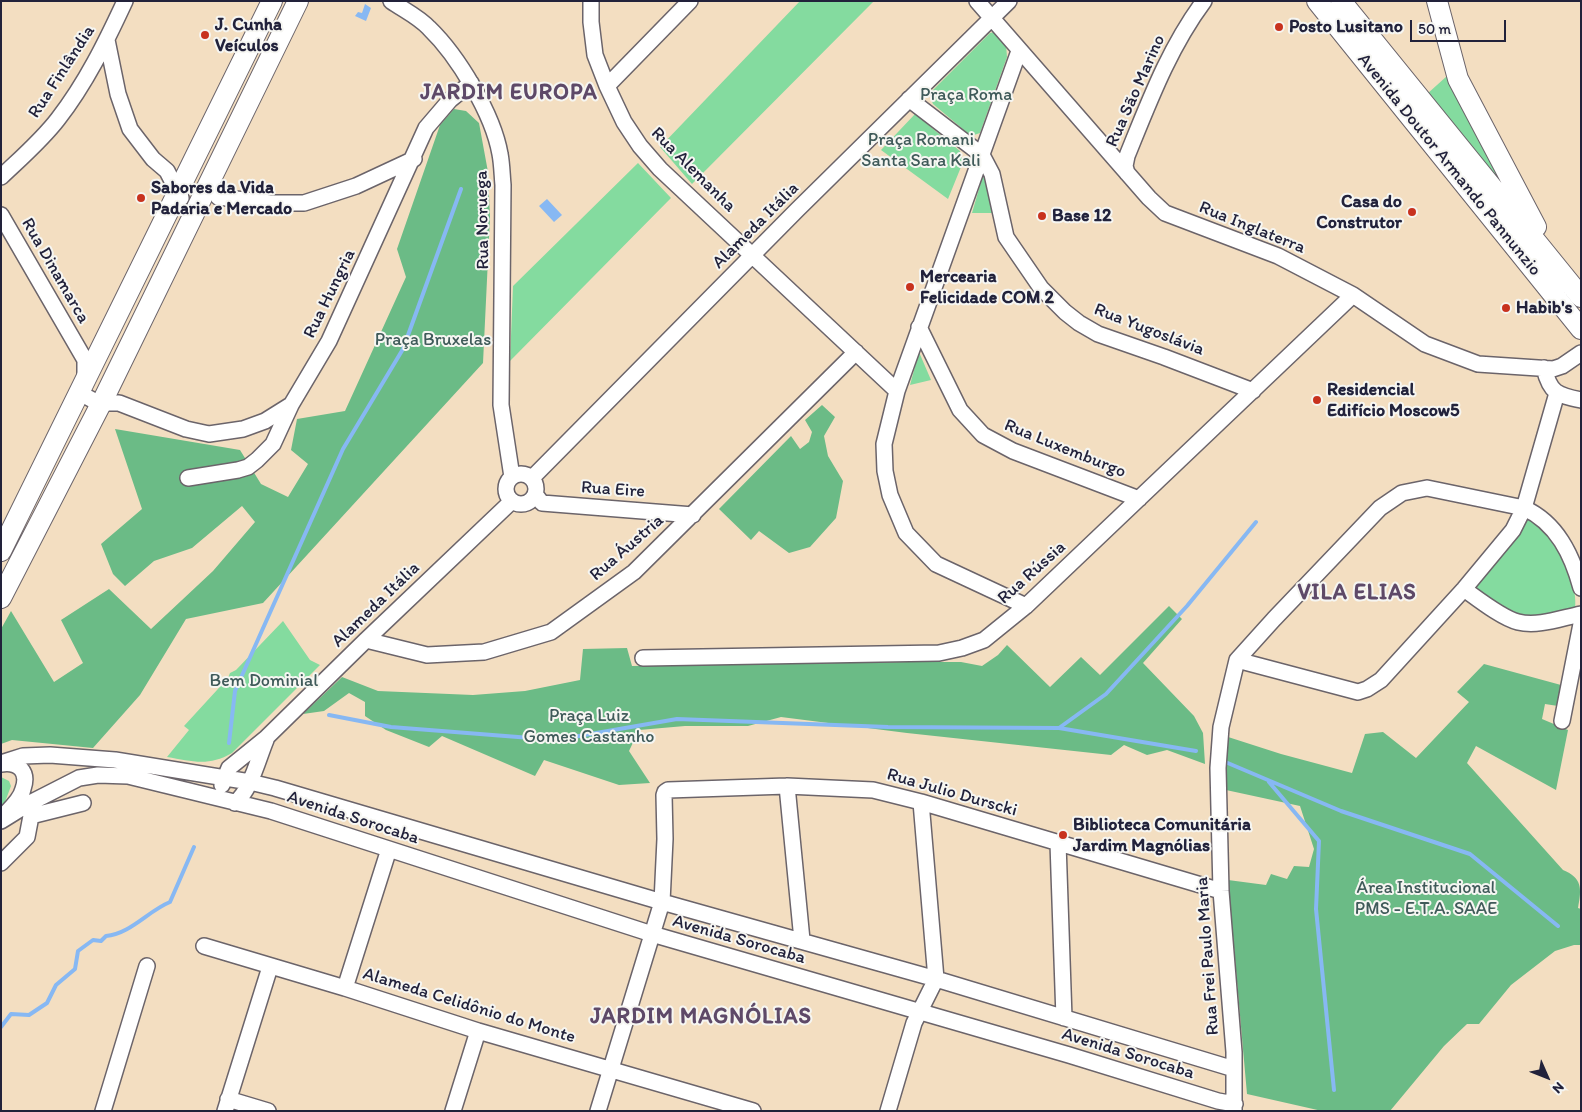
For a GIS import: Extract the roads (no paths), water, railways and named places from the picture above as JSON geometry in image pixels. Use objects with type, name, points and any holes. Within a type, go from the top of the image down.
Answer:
[{"type":"main road","points":[[4,584],[102,393],[192,194],[196,157],[272,1]]},
{"type":"main road","points":[[1,551],[102,393],[102,346],[192,194],[298,1]]},
{"type":"main road","name":"Avenida Doutor Armando Pannunzio","points":[[1317,1],[1581,329]]},
{"type":"main road","name":"Avenida Doutor Armando Pannunzio","points":[[1341,1],[1581,297]]},
{"type":"main road","points":[[1437,1],[1458,79],[1557,267]]},
{"type":"street","name":"Rua Finlândia","points":[[1,176],[32,148],[58,119],[107,40],[125,1]]},
{"type":"street","name":"Rua Noruega","points":[[391,1],[428,26],[447,47],[471,83],[490,122],[500,153],[502,177],[501,405],[512,477]]},
{"type":"street","name":"Rua Alemanha","points":[[591,1],[590,22],[595,55],[624,122],[640,146],[660,168],[897,391]]},
{"type":"street","points":[[607,86],[690,1]]},
{"type":"street","name":"Rua Inglaterra","points":[[977,1],[1127,173],[1165,213],[1278,256],[1353,295],[1425,344],[1478,364],[1544,368],[1562,366],[1581,353]]},
{"type":"street","name":"Alameda Itália","points":[[532,478],[1009,1]]},
{"type":"street","name":"Rua São Marino","points":[[1127,173],[1125,166],[1127,156],[1165,64],[1204,1]]},
{"type":"street","points":[[107,40],[118,94],[130,129],[153,159],[192,194],[271,203],[304,203],[356,186],[414,159]]},
{"type":"street","points":[[1019,51],[897,391],[884,444],[885,470],[890,495],[906,533],[936,564],[1026,606]]},
{"type":"street","name":"Rua Hungria","points":[[188,478],[238,470],[248,466],[273,444],[291,405],[329,341],[414,159],[426,128],[450,100],[471,83]]},
{"type":"street","name":"Rua Yugoslávia","points":[[909,99],[982,155],[992,174],[1006,237],[1040,288],[1065,312],[1098,334],[1253,391]]},
{"type":"street","points":[[167,171],[182,169],[196,157]]},
{"type":"street","name":"Rua Dinamarca","points":[[1,215],[102,393]]},
{"type":"street","name":"Rua Rússia","points":[[643,658],[940,653],[984,640],[1026,606],[1353,295]]},
{"type":"street","name":"Rua Luxemburgo","points":[[919,328],[960,410],[983,434],[1013,451],[1139,499]]},
{"type":"street","name":"Rua Dinamarca","points":[[76,345],[84,351],[91,352],[102,346]]},
{"type":"street","name":"Rua Áustria","points":[[366,640],[427,655],[484,652],[551,632],[634,572],[856,352]]},
{"type":"street","points":[[1544,368],[1551,388],[1557,393],[1581,400]]},
{"type":"street","points":[[102,393],[186,429],[209,434],[243,429],[265,421],[291,405]]},
{"type":"street","points":[[1557,393],[1524,508],[1513,530],[1464,590],[1381,680],[1367,689],[1358,692],[1237,660],[1380,508],[1402,492],[1427,488],[1524,508],[1534,513],[1557,533],[1574,564],[1581,588]]},
{"type":"street","points":[[524,474],[532,478],[536,486],[533,498],[521,504],[509,498],[506,484],[512,477],[524,474]]},
{"type":"street","name":"Rua Eire","points":[[535,494],[542,503],[693,515]]},
{"type":"street","name":"Alameda Itália","points":[[224,778],[229,768],[266,738],[512,501]]},
{"type":"street","points":[[1464,590],[1488,607],[1518,622],[1539,623],[1581,614]]},
{"type":"street","points":[[1562,721],[1581,624]]},
{"type":"street","name":"Rua Frei Paulo Maria","points":[[1234,1107],[1234,1069],[1221,891],[1218,749],[1221,727],[1237,660]]},
{"type":"street","name":"Alameda Itália","points":[[250,782],[266,738]]},
{"type":"street","name":"Avenida Sorocaba","points":[[1,763],[23,756],[50,755],[115,760],[250,782],[302,795],[662,902],[936,979],[1234,1069]]},
{"type":"street","points":[[1,763],[10,762],[17,765],[23,770],[25,778],[23,790],[16,803],[1,820]]},
{"type":"street","name":"Avenida Sorocaba","points":[[1,820],[79,778],[98,775],[128,776],[271,811],[652,934],[1069,1055],[1234,1107]]},
{"type":"street","points":[[224,778],[221,789],[230,802],[244,795],[250,782]]},
{"type":"street","points":[[787,786],[802,940]]},
{"type":"street","name":"Rua Julio Durscki","points":[[662,902],[665,792],[668,790],[787,786],[873,790],[921,802],[1221,891]]},
{"type":"street","points":[[888,1111],[914,1023],[936,979],[921,802]]},
{"type":"street","points":[[1,863],[27,836],[31,816],[83,803]]},
{"type":"street","points":[[1058,843],[1064,1018]]},
{"type":"street","points":[[345,988],[389,849]]},
{"type":"street","points":[[598,1111],[662,902]]},
{"type":"street","name":"Alameda Celidônio do Monte","points":[[204,946],[345,988],[478,1031],[748,1110]]},
{"type":"street","points":[[103,1111],[147,966]]},
{"type":"street","points":[[268,1111],[227,1105],[270,967]]},
{"type":"street","points":[[453,1111],[478,1031]]},
{"type":"water","points":[[365,4],[371,8],[366,21],[355,16],[358,12],[362,13]]},
{"type":"water","points":[[547,199],[562,215],[554,222],[539,206]]},
{"type":"waterway","points":[[229,743],[235,691],[343,449],[403,349],[461,189]]},
{"type":"waterway","points":[[1059,728],[1106,694],[1187,606],[1256,522]]},
{"type":"waterway","points":[[329,715],[391,727],[556,740],[677,719],[888,727],[1059,728],[1196,751]]},
{"type":"waterway","points":[[1223,761],[1341,811],[1470,854],[1558,926]]},
{"type":"waterway","points":[[1269,782],[1319,841],[1316,909],[1334,1090]]},
{"type":"waterway","points":[[1,1027],[11,1014],[29,1015],[47,1003],[56,985],[75,969],[78,951],[93,940],[101,941],[106,936],[131,927],[170,902],[194,847]]},
{"type":"place","name":"Posto Lusitano","points":[[1279,27]]},
{"type":"place","name":"J. Cunha Veículos","points":[[205,35]]},
{"type":"place","name":"Sabores da Vida Padaria e Mercado","points":[[141,198]]},
{"type":"place","name":"Casa do Construtor","points":[[1412,212]]},
{"type":"place","name":"Base 12","points":[[1042,216]]},
{"type":"place","name":"Mercearia Felicidade COM 2","points":[[910,287]]},
{"type":"place","name":"Habib's","points":[[1506,308]]},
{"type":"place","name":"Residencial Edifício Moscow5","points":[[1317,400]]},
{"type":"place","name":"Biblioteca Comunitária Jardim Magnólias","points":[[1063,835]]},
{"type":"district","name":"JARDIM EUROPA","points":[[509,93]]},
{"type":"district","name":"VILA ELIAS","points":[[1357,593]]},
{"type":"district","name":"JARDIM MAGNÓLIAS","points":[[701,1017]]},
{"type":"park label","name":"Praça Roma","points":[[966,95]]},
{"type":"park label","name":"Praça Romani Santa Sara Kali","points":[[921,150]]},
{"type":"park label","name":"Praça Bruxelas","points":[[433,340]]},
{"type":"park label","name":"Bem Dominial","points":[[264,681]]},
{"type":"park label","name":"Praça Luiz Gomes Castanho","points":[[589,726]]},
{"type":"park label","name":"Área Institucional PMS - E.T.A. SAAE","points":[[1426,898]]}]
